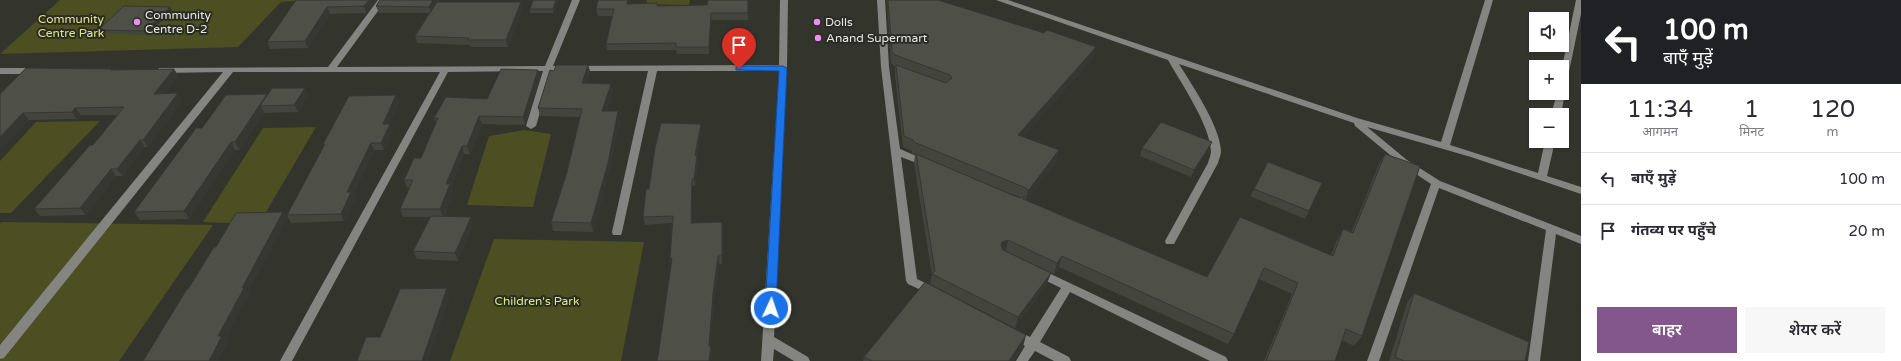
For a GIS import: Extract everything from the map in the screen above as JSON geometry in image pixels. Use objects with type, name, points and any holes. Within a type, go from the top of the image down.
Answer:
[{"type":"street","points":[[330,70],[382,0]]},
{"type":"street","points":[[531,126],[548,69],[576,0]]},
{"type":"street","points":[[767,361],[783,68],[784,0]]},
{"type":"street","points":[[881,0],[885,67],[912,281],[940,296]]},
{"type":"street","points":[[1000,0],[1354,120],[1445,146],[1581,191]]},
{"type":"street","points":[[1445,146],[1489,0]]},
{"type":"street","points":[[1567,60],[1580,0]]},
{"type":"street","points":[[1170,241],[1213,163],[1216,153],[1213,139],[1193,94],[1172,59]]},
{"type":"street","points":[[885,67],[898,72]]},
{"type":"street","points":[[152,70],[783,68]]},
{"type":"street","points":[[617,232],[653,69]]},
{"type":"street","points":[[0,354],[230,70]]},
{"type":"street","points":[[286,361],[445,70]]},
{"type":"street","points":[[1,72],[42,71]]},
{"type":"street","points":[[1354,120],[1404,162],[1436,183],[1551,230],[1581,240]]},
{"type":"street","points":[[1542,178],[1548,148]]},
{"type":"street","points":[[895,151],[939,169]]},
{"type":"street","points":[[1373,361],[1436,183]]},
{"type":"street","points":[[1534,361],[1551,230]]},
{"type":"street","points":[[1026,266],[1222,361]]},
{"type":"street","points":[[1022,361],[1068,286]]},
{"type":"street","points":[[1004,329],[1065,361]]},
{"type":"street","points":[[769,340],[804,361]]},
{"type":"green space","name":"Community Centre Park","points":[[60,0],[307,0],[281,2],[238,47],[0,54]]},
{"type":"green space","points":[[647,0],[690,0],[689,5],[646,4]]},
{"type":"green space","points":[[100,121],[11,213],[0,213],[0,161],[36,122]]},
{"type":"green space","points":[[316,127],[259,224],[203,222],[263,128]]},
{"type":"green space","points":[[524,130],[551,134],[533,207],[467,205],[489,136]]},
{"type":"green space","points":[[0,223],[213,225],[119,361],[0,361]]},
{"type":"green space","name":"Children's Park","points":[[494,239],[644,242],[621,361],[450,361]]},
{"type":"building","points":[[296,0],[369,0],[364,6],[327,7],[305,41],[267,42]]},
{"type":"building","points":[[380,0],[433,0],[429,7],[376,6]]},
{"type":"building","points":[[533,0],[556,0],[553,9],[530,9]]},
{"type":"building","points":[[598,0],[628,0],[627,4],[657,3],[657,6],[707,5],[708,0],[748,0],[748,13],[711,13],[709,47],[676,47],[676,43],[606,44],[614,9],[596,9]]},
{"type":"building","points":[[888,0],[938,0],[1044,33],[1047,30],[1096,47],[1018,135],[1059,150],[1028,191],[1026,188],[914,142],[913,140],[904,136],[896,65],[946,83],[952,78],[950,75],[895,55],[892,52]]},
{"type":"building","points":[[437,2],[521,2],[506,40],[468,40],[469,38],[415,36]]},
{"type":"building","name":"Community Centre D-2","points":[[124,6],[170,7],[145,31],[98,30]]},
{"type":"building","points":[[556,65],[588,65],[582,83],[611,84],[602,111],[618,111],[608,163],[591,223],[551,222],[567,172],[582,109],[538,108],[550,70],[554,71]]},
{"type":"building","points":[[26,68],[112,69],[111,70],[174,69],[154,94],[178,93],[143,140],[140,140],[117,169],[111,169],[80,208],[34,209],[90,145],[93,145],[124,107],[75,108],[72,112],[23,113],[0,137],[0,94]]},
{"type":"building","points":[[501,69],[538,70],[523,117],[479,116],[467,146],[462,146],[446,184],[450,184],[440,209],[400,209],[413,180],[404,180],[414,158],[421,158],[438,118],[434,118],[446,97],[487,99]]},
{"type":"building","points":[[272,88],[305,88],[294,105],[260,106]]},
{"type":"building","points":[[267,94],[235,142],[231,142],[184,211],[134,212],[196,128],[202,128],[226,95]]},
{"type":"building","points":[[396,95],[383,124],[390,124],[381,143],[371,143],[347,192],[351,192],[341,214],[287,215],[349,96]]},
{"type":"building","points":[[1161,122],[1212,142],[1194,170],[1142,148]]},
{"type":"building","points":[[661,123],[701,124],[695,155],[697,155],[694,179],[692,179],[691,223],[722,222],[722,256],[718,256],[713,294],[709,361],[657,361],[672,258],[670,258],[673,216],[643,217],[646,189],[649,189],[655,148]]},
{"type":"building","points":[[916,154],[1017,197],[1021,198],[1025,196],[1023,199],[1207,277],[1240,217],[1333,256],[1343,229],[1353,233],[1385,154],[1420,166],[1362,336],[1346,329],[1335,361],[1266,361],[1298,283],[1264,268],[1234,334],[1062,256],[1057,263],[1008,240],[1002,242],[1001,246],[1003,250],[1051,273],[1018,317],[932,274],[935,271]]},
{"type":"building","points":[[1268,162],[1322,183],[1309,211],[1254,189]]},
{"type":"building","points":[[283,212],[218,336],[222,336],[209,361],[143,361],[236,213]]},
{"type":"building","points":[[431,216],[471,217],[455,253],[413,251]]},
{"type":"building","points":[[925,282],[1026,335],[1009,361],[872,361],[864,357]]},
{"type":"building","points":[[447,288],[422,361],[357,361],[366,337],[380,337],[400,289]]},
{"type":"building","points":[[1414,293],[1529,342],[1525,361],[1404,361],[1395,357]]},
{"type":"place","name":"Community Centre D-2","points":[[137,22]]},
{"type":"place","name":"Dolls","points":[[817,22]]},
{"type":"place","name":"Anand Supermart","points":[[818,38]]},
{"type":"route","points":[[739,69],[783,68],[771,308]]}]
